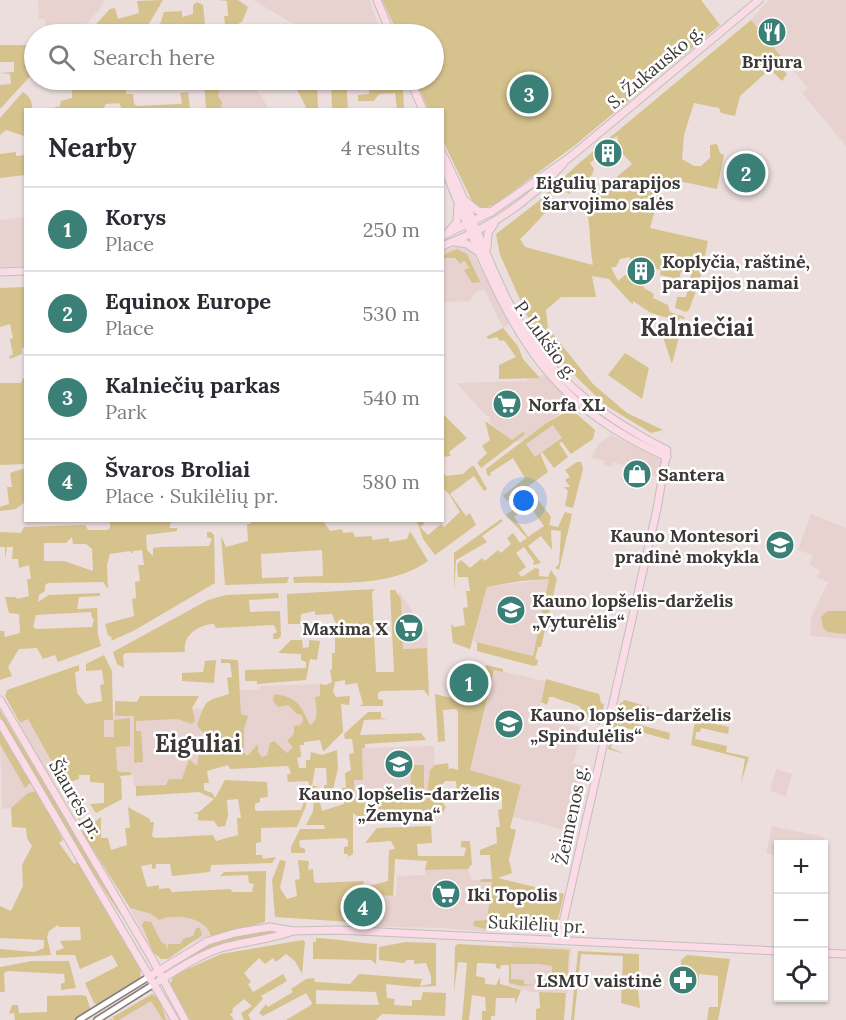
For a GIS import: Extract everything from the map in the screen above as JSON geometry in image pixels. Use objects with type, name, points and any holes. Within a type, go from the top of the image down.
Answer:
[{"type":"main road","points":[[377,0],[387,24]]},
{"type":"main road","name":"S. Žukausko g.","points":[[444,235],[471,224],[491,212],[569,158],[759,0]]},
{"type":"main road","points":[[414,90],[422,108]]},
{"type":"main road","name":"P. Lukšio g.","points":[[444,158],[512,323],[558,383],[608,428],[667,454]]},
{"type":"main road","name":"S. Žukausko g.","points":[[444,245],[475,233],[495,221],[544,184],[569,158]]},
{"type":"main road","name":"P. Lukšio g.","points":[[444,164],[462,202]]},
{"type":"main road","points":[[444,235],[457,222],[462,202],[478,211],[491,212]]},
{"type":"main road","points":[[455,242],[483,251],[488,233],[495,221]]},
{"type":"main road","points":[[0,273],[24,272]]},
{"type":"main road","name":"Žeimenos g.","points":[[559,940],[657,509],[667,454]]},
{"type":"main road","name":"Šiaurės pr.","points":[[0,700],[126,913],[185,1020]]},
{"type":"main road","name":"Šiaurės pr.","points":[[0,723],[175,1020]]},
{"type":"main road","points":[[117,919],[126,913]]},
{"type":"main road","name":"Sukilėlių pr.","points":[[150,976],[186,952],[218,938],[270,927],[293,931],[338,930],[774,951]]},
{"type":"main road","name":"Sukilėlių pr.","points":[[154,984],[204,955],[221,948],[274,938],[293,931]]},
{"type":"main road","points":[[828,953],[846,954]]},
{"type":"street","name":"Sukilėlių pr.","points":[[79,1020],[150,976]]},
{"type":"street","name":"Sukilėlių pr.","points":[[97,1020],[154,984]]},
{"type":"shaded area","points":[[38,0],[104,0],[103,5],[87,24],[45,24],[45,19],[39,19]]},
{"type":"shaded area","points":[[163,0],[149,24],[96,24],[110,9],[115,8],[118,19],[139,13],[137,1]]},
{"type":"shaded area","points":[[218,0],[238,0],[248,7],[239,24],[225,24],[224,16],[228,16],[227,1]]},
{"type":"shaded area","points":[[253,0],[369,0],[378,23],[377,24],[293,24]]},
{"type":"shaded area","points":[[382,0],[701,0],[720,25],[574,146],[494,205],[481,209],[474,205],[444,143],[444,108],[428,108],[419,90],[444,90],[444,24],[393,24]]},
{"type":"shaded area","points":[[769,0],[846,0],[846,146],[802,93],[808,88],[751,20]]},
{"type":"shaded area","points":[[197,2],[203,5],[205,24],[160,24],[164,12],[182,11],[182,17],[193,14],[193,5]]},
{"type":"shaded area","points":[[751,20],[785,61],[780,66],[787,74],[782,81],[770,69],[740,96],[735,116],[721,113],[719,108],[694,103],[684,135],[682,159],[694,166],[701,166],[710,158],[710,145],[717,144],[720,153],[724,155],[717,189],[664,178],[650,228],[708,241],[700,280],[689,310],[686,312],[675,308],[677,297],[686,297],[691,274],[681,272],[679,279],[660,275],[661,270],[634,264],[629,257],[620,259],[616,267],[611,267],[618,281],[625,275],[641,278],[644,288],[654,294],[653,298],[668,305],[670,312],[685,317],[684,319],[680,318],[678,321],[651,313],[633,301],[633,304],[630,302],[609,279],[592,276],[596,297],[561,297],[546,310],[548,328],[593,384],[627,413],[663,430],[651,433],[605,405],[554,355],[532,326],[500,255],[496,234],[540,200],[578,164]],"holes":[[[617,136],[620,151],[632,164],[585,204],[593,265],[525,247],[520,239],[546,212],[540,203],[559,187],[569,194],[592,175],[594,169],[590,163],[609,148],[609,141]]]},
{"type":"shaded area","points":[[0,45],[24,45],[24,83],[0,109],[0,85],[11,84],[10,74],[0,73],[14,72],[14,62],[0,62]]},
{"type":"shaded area","points":[[72,90],[126,90],[126,94],[133,94],[134,104],[137,106],[180,104],[182,103],[180,93],[188,92],[190,108],[122,108],[119,103],[106,104],[104,108],[53,108],[60,106],[61,101],[72,98]]},
{"type":"shaded area","points":[[205,90],[219,90],[221,108],[206,108]]},
{"type":"shaded area","points":[[212,90],[257,90],[268,108],[213,108]]},
{"type":"shaded area","points":[[297,90],[317,90],[318,108],[306,108]]},
{"type":"shaded area","points":[[331,90],[347,90],[348,108],[332,108]]},
{"type":"shaded area","points":[[369,90],[403,90],[404,108],[397,108],[395,93],[379,94],[374,101],[358,101],[358,95],[369,94]]},
{"type":"shaded area","points":[[23,92],[30,99],[32,108],[24,108],[24,136],[6,130],[0,135],[0,118]]},
{"type":"shaded area","points":[[16,152],[16,156],[24,155],[24,175],[0,178],[0,154]]},
{"type":"shaded area","points":[[24,217],[24,266],[0,267],[0,220]]},
{"type":"shaded area","points":[[461,245],[473,253],[509,324],[503,328],[484,289],[475,293],[470,301],[444,302],[444,250]]},
{"type":"shaded area","points":[[457,249],[467,254],[480,282],[472,283],[464,270],[469,268],[465,261],[461,262],[462,265],[455,258],[444,258],[444,255]]},
{"type":"shaded area","points":[[24,287],[24,348],[22,348],[22,354],[10,359],[9,356],[13,355],[10,339],[13,338],[10,324],[0,327],[0,288]]},
{"type":"shaded area","points":[[667,323],[682,326],[672,364],[662,334]]},
{"type":"shaded area","points":[[503,328],[518,346],[523,359],[540,378],[499,379],[499,365],[516,357],[504,340],[500,341],[497,337],[489,339],[486,337]]},
{"type":"shaded area","points":[[625,353],[649,368],[642,399],[608,375]]},
{"type":"shaded area","points":[[545,375],[574,404],[520,442],[512,440],[489,422],[490,416],[486,416],[457,383],[527,381],[527,378]]},
{"type":"shaded area","points":[[24,378],[24,464],[0,465],[0,383],[21,383]]},
{"type":"shaded area","points":[[571,409],[595,430],[593,439],[571,454],[562,442],[559,443],[568,457],[554,468],[542,452],[562,438],[553,425],[526,444],[535,457],[540,453],[548,472],[507,501],[503,496],[525,478],[513,458],[490,473],[491,476],[487,475],[486,469],[545,424]]},
{"type":"shaded area","points":[[444,415],[467,438],[449,452],[451,456],[444,457]]},
{"type":"shaded area","points":[[485,421],[512,440],[523,432],[525,434],[542,421],[481,468],[477,463],[487,453],[482,446],[490,440]]},
{"type":"shaded area","points":[[553,423],[563,439],[535,459],[524,444]]},
{"type":"shaded area","points":[[611,435],[659,458],[662,463],[660,478],[649,475],[647,484],[621,480],[624,465],[613,462],[612,467],[604,465],[605,461],[591,458],[598,445]]},
{"type":"shaded area","points":[[581,462],[583,469],[573,508],[565,506],[568,491],[564,487],[570,487],[565,480],[570,477],[565,470]]},
{"type":"shaded area","points":[[474,466],[487,489],[484,491],[474,476],[450,494],[466,516],[470,513],[476,525],[435,555],[423,539],[417,522],[423,522],[420,527],[428,535],[441,524],[444,527],[460,512],[444,489],[444,473],[446,476],[463,474]]},
{"type":"shaded area","points":[[24,468],[24,503],[16,509],[0,511],[0,507],[9,504],[7,487],[12,487],[10,473]]},
{"type":"shaded area","points":[[534,494],[551,517],[549,525],[558,527],[565,512],[572,514],[559,570],[555,568],[559,564],[561,531],[551,530],[552,550],[541,536],[528,546],[541,563],[533,565],[534,561],[524,547],[516,553],[526,567],[518,573],[522,577],[535,568],[539,569],[539,576],[548,577],[551,570],[557,579],[541,647],[538,647],[535,659],[538,660],[537,665],[534,666],[477,651],[477,642],[533,656],[549,579],[487,587],[470,649],[453,643],[451,624],[454,627],[465,625],[463,608],[468,607],[466,591],[470,591],[468,577],[458,577],[457,564],[461,560],[470,568],[482,558],[485,561],[498,550],[501,553],[511,544],[507,538],[513,533],[520,543],[527,538],[506,515],[521,503],[527,508],[514,517],[528,537],[544,526],[526,501]]},
{"type":"shaded area","points":[[811,514],[846,528],[846,639],[810,636],[811,618],[828,582],[817,578],[820,570],[809,565],[813,555],[798,550]]},
{"type":"shaded area","points":[[501,519],[503,521],[482,536],[487,542],[456,560],[454,592],[454,553]]},
{"type":"shaded area","points":[[110,522],[173,522],[170,523],[170,528],[177,528],[177,531],[146,535],[147,550],[153,556],[153,548],[209,546],[212,539],[207,537],[207,532],[211,532],[214,535],[215,583],[135,630],[111,641],[112,638],[108,635],[105,624],[134,616],[132,599],[136,598],[135,582],[140,581],[138,565],[144,565],[142,550],[133,551],[133,554],[130,551],[110,554],[107,565],[108,589],[103,582],[48,583],[45,585],[45,591],[39,595],[38,602],[49,595],[100,593],[100,596],[79,597],[77,609],[97,608],[98,635],[101,646],[58,662],[55,655],[43,659],[37,648],[19,649],[8,667],[12,676],[0,680],[0,631],[4,631],[5,637],[20,633],[19,614],[9,613],[5,597],[16,597],[17,599],[29,596],[27,579],[31,579],[29,565],[19,568],[18,559],[12,559],[13,547],[7,547],[5,559],[5,547],[0,547],[0,532],[21,533],[24,527],[85,525],[88,530],[110,528]],"holes":[[[72,537],[73,544],[86,544],[92,549],[93,571],[64,561],[44,561],[44,543],[66,543]],[[91,612],[94,619],[92,627],[36,629],[33,627],[36,615]]]},
{"type":"shaded area","points":[[251,522],[324,522],[330,531],[342,529],[343,533],[353,532],[355,537],[372,536],[372,540],[389,538],[389,542],[407,539],[410,531],[428,561],[413,570],[381,580],[294,583],[293,577],[323,576],[322,550],[261,554],[262,578],[289,577],[287,583],[225,585],[221,536],[226,547],[248,541],[247,524]]},
{"type":"shaded area","name":"Kauno Montesori pradinė mokykla","points":[[773,534],[794,542],[789,557],[767,549]]},
{"type":"shaded area","name":"Kauno lopšelis-darželis „Vyturėlis“","points":[[550,579],[533,656],[473,641],[487,587]]},
{"type":"shaded area","points":[[375,589],[372,592],[376,672],[394,672],[390,590],[395,590],[401,599],[403,649],[427,648],[429,697],[424,690],[381,691],[378,693],[378,699],[383,700],[383,706],[359,706],[363,704],[357,683],[345,685],[345,680],[335,682],[333,692],[336,697],[350,696],[349,705],[341,704],[343,732],[323,751],[320,740],[304,742],[304,745],[300,745],[301,757],[297,758],[299,768],[306,768],[306,760],[310,760],[311,752],[322,755],[337,750],[338,768],[333,790],[324,790],[324,785],[327,785],[326,768],[315,768],[312,786],[319,786],[311,789],[308,781],[288,782],[287,775],[291,773],[288,766],[230,769],[228,765],[207,771],[209,783],[204,783],[204,790],[212,793],[215,798],[225,780],[267,782],[268,797],[260,798],[260,802],[255,804],[255,810],[258,811],[301,810],[304,802],[298,801],[298,796],[306,796],[306,806],[297,827],[261,828],[261,842],[256,843],[256,855],[262,855],[263,859],[276,857],[272,863],[211,865],[210,872],[172,876],[170,864],[156,864],[156,868],[152,869],[152,864],[141,866],[147,887],[159,885],[159,889],[169,888],[172,892],[230,889],[233,892],[252,892],[254,884],[249,883],[248,875],[220,876],[224,872],[266,871],[265,922],[211,937],[204,925],[190,918],[173,917],[159,920],[151,914],[130,908],[82,832],[101,817],[101,838],[108,838],[111,850],[127,845],[125,828],[130,828],[128,807],[150,819],[150,822],[154,822],[152,836],[155,838],[213,835],[216,841],[238,835],[237,818],[241,818],[238,799],[227,800],[228,816],[225,826],[218,827],[214,821],[192,820],[198,820],[198,814],[193,813],[199,812],[214,799],[199,792],[136,796],[136,786],[166,785],[169,779],[182,779],[189,759],[197,766],[200,748],[207,745],[207,738],[197,725],[203,709],[211,700],[229,694],[227,678],[232,677],[230,663],[221,663],[221,659],[238,660],[241,714],[248,716],[244,729],[244,752],[247,756],[258,744],[258,752],[262,757],[267,755],[270,743],[274,741],[287,753],[293,747],[287,741],[294,734],[294,726],[300,725],[303,721],[302,715],[297,714],[288,705],[278,707],[273,701],[274,694],[294,700],[310,725],[313,723],[317,712],[315,697],[320,696],[320,684],[326,685],[332,682],[330,670],[332,669],[332,653],[335,653],[337,626],[332,614],[315,615],[315,611],[301,614],[300,624],[288,624],[287,594]]},
{"type":"shaded area","points":[[399,591],[428,635],[427,648],[401,649]]},
{"type":"shaded area","points":[[278,593],[279,598],[249,600],[250,612],[280,611],[281,636],[278,639],[273,639],[273,634],[277,632],[274,625],[216,628],[214,624],[209,624],[189,635],[185,652],[126,653],[123,655],[124,668],[117,664],[113,652],[208,600],[226,595]]},
{"type":"shaded area","points":[[828,611],[846,611],[846,634],[828,632],[823,628],[821,617]]},
{"type":"shaded area","points":[[291,640],[302,640],[303,648],[309,647],[309,640],[320,641],[317,660],[310,659],[306,680],[257,684],[257,681],[245,681],[245,670],[306,668],[306,662],[301,660],[301,654],[278,653]]},
{"type":"shaded area","points":[[104,655],[112,671],[113,720],[104,720],[104,737],[114,737],[114,720],[130,718],[130,746],[116,747],[117,770],[131,772],[131,775],[119,776],[122,799],[96,813],[90,804],[104,803],[104,783],[90,782],[90,775],[79,775],[79,779],[62,784],[81,821],[52,776],[58,773],[28,719],[20,723],[5,696],[7,690],[79,665],[79,671],[75,672],[77,693],[86,704],[102,701],[100,685],[104,684],[102,670],[86,671],[86,664]]},
{"type":"shaded area","points":[[216,660],[214,683],[182,681],[182,673],[203,672],[205,661]]},
{"type":"shaded area","points":[[486,665],[503,669],[503,672],[494,670],[470,770],[521,785],[510,828],[516,830],[509,859],[512,873],[498,878],[564,894],[556,928],[551,930],[486,929],[473,926],[474,921],[487,920],[492,882],[480,882],[481,879],[492,879],[490,855],[480,855],[480,850],[497,843],[496,827],[500,827],[498,810],[502,809],[502,798],[496,787],[465,786],[465,798],[457,799],[456,781],[445,781],[441,786],[441,798],[439,798],[446,807],[442,814],[379,816],[378,812],[358,817],[353,813],[353,854],[348,857],[348,854],[344,854],[344,847],[348,846],[348,840],[345,838],[302,840],[299,841],[300,847],[305,849],[305,853],[291,853],[291,847],[300,829],[325,829],[324,825],[306,825],[313,811],[314,799],[319,799],[322,811],[344,804],[342,788],[346,788],[345,773],[351,770],[349,754],[354,753],[352,739],[345,739],[344,734],[368,712],[381,712],[381,718],[388,719],[364,720],[360,735],[421,733],[426,740],[365,744],[365,748],[362,748],[363,780],[354,780],[355,799],[410,798],[411,765],[424,765],[424,800],[426,801],[430,770],[435,765],[448,763],[449,770],[451,768],[458,770],[458,712],[456,709],[443,710],[445,741],[438,742],[435,694],[479,705],[480,689],[473,673],[483,675]]},
{"type":"shaded area","points":[[495,670],[545,681],[538,716],[583,728],[573,763],[586,767],[570,831],[513,817],[521,785],[470,770]]},
{"type":"shaded area","points":[[546,679],[599,694],[601,703],[604,704],[600,725],[597,724],[596,712],[589,711],[587,720],[580,719],[584,712],[579,706],[553,697],[549,697],[547,705],[541,702]]},
{"type":"shaded area","points":[[320,684],[322,736],[303,737],[283,758],[242,759],[240,690],[260,690],[260,686]]},
{"type":"shaded area","points":[[140,696],[199,696],[192,708],[195,720],[192,724],[177,719],[136,721],[136,731],[141,731],[143,762],[134,763],[134,716],[115,716],[115,701],[137,702]]},
{"type":"shaded area","points":[[625,700],[649,707],[647,714],[642,713],[637,724],[670,733],[669,740],[617,725],[611,748],[625,754],[608,749],[618,705]]},
{"type":"shaded area","points":[[215,708],[217,762],[202,763],[202,784],[134,786],[133,775],[99,776],[80,713]]},
{"type":"shaded area","points":[[0,710],[121,911],[120,914],[62,825],[0,717]]},
{"type":"shaded area","points":[[696,715],[699,720],[729,727],[728,734],[701,728],[700,732],[696,732],[695,739],[727,746],[726,752],[749,757],[741,783],[745,759],[691,745]]},
{"type":"shaded area","points":[[28,719],[58,773],[50,777],[18,724]]},
{"type":"shaded area","points":[[0,728],[37,791],[11,808],[2,809]]},
{"type":"shaded area","points":[[0,728],[31,782],[25,788],[0,744]]},
{"type":"shaded area","name":"Kauno lopšelis-darželis „Žemyna“","points":[[434,746],[436,803],[355,806],[354,780],[363,779],[362,748]]},
{"type":"shaded area","points":[[776,769],[792,774],[786,796],[770,791]]},
{"type":"shaded area","points":[[37,791],[63,840],[59,843],[74,864],[78,862],[141,969],[140,978],[99,1005],[94,1003],[85,983],[118,966],[112,955],[80,969],[75,955],[56,955],[56,951],[64,948],[60,941],[81,940],[80,927],[59,927],[58,925],[49,931],[47,937],[51,955],[0,958],[0,949],[34,952],[44,948],[44,940],[0,938],[0,906],[11,911],[23,886],[22,865],[32,846],[27,838],[26,828],[12,827],[11,808],[28,793]]},
{"type":"shaded area","points":[[431,826],[432,843],[417,844],[418,856],[464,856],[466,848],[461,847],[461,841],[470,841],[472,864],[468,869],[425,870],[427,861],[395,859],[393,896],[352,893],[351,922],[275,917],[272,880],[280,860],[286,861],[280,888],[287,899],[297,896],[295,880],[300,879],[298,860],[309,861],[308,870],[313,869],[314,882],[363,881],[365,887],[388,881],[389,850],[395,849],[391,841],[365,843],[377,828]]},
{"type":"shaded area","points":[[772,826],[824,837],[824,840],[774,840],[774,855],[766,853]]},
{"type":"shaded area","points":[[468,869],[471,879],[497,883],[486,932],[445,928],[351,926],[351,893],[396,896],[397,876],[425,875],[425,870]]},
{"type":"shaded area","points":[[130,908],[144,913],[259,924],[211,937],[210,935],[187,945],[168,959],[161,959],[153,952]]},
{"type":"shaded area","points":[[144,921],[151,922],[162,943],[166,944],[167,951],[168,944],[180,944],[183,939],[193,936],[196,928],[200,928],[202,935],[168,959],[161,959],[153,952],[142,925]]},
{"type":"shaded area","points":[[276,931],[277,934],[254,938],[166,970],[204,947],[218,942]]},
{"type":"shaded area","points":[[316,938],[377,944],[376,964],[371,960],[313,959],[313,942],[316,942]]},
{"type":"shaded area","points":[[303,940],[305,942],[302,974],[295,961],[286,954],[276,962],[273,958],[265,964],[259,958],[244,973],[251,982],[248,984],[253,992],[283,974],[287,981],[261,996],[263,999],[248,1015],[251,1020],[244,1020],[241,1013],[252,1006],[244,999],[232,1009],[233,1012],[230,1014],[234,1020],[190,1020],[170,984],[174,975],[221,954]]},
{"type":"shaded area","points":[[406,942],[436,943],[436,986],[416,987],[386,984],[387,998],[395,999],[394,1005],[412,1006],[412,1000],[421,1000],[423,992],[446,993],[445,1016],[382,1014],[376,1020],[286,1020],[311,1005],[306,993],[263,1016],[259,1013],[266,1004],[268,1007],[293,992],[291,989],[306,979],[314,978],[315,982],[350,984],[359,974],[422,979],[420,986],[431,984],[431,976],[426,963],[414,964],[414,960],[407,960],[404,963],[379,960],[379,947]],"holes":[[[316,990],[376,992],[379,1005],[316,1004]]]},
{"type":"shaded area","points":[[458,944],[569,950],[567,985],[552,985],[552,966],[511,964],[511,979],[524,980],[524,984],[536,985],[521,986],[509,983],[509,965],[501,965],[500,969],[496,968],[496,964],[477,963],[476,976],[485,978],[485,984],[496,985],[500,977],[500,984],[521,990],[515,1005],[515,998],[496,998],[495,1016],[491,1016],[491,1020],[482,1020],[482,1011],[486,1011],[485,997],[472,995],[469,1020],[462,1020],[467,963],[458,962],[454,991],[455,946]]},
{"type":"shaded area","points":[[512,944],[571,948],[568,993],[531,992],[508,985]]},
{"type":"shaded area","points":[[578,951],[639,954],[639,974],[636,974],[634,982],[637,982],[640,1008],[621,1003],[623,956],[581,954],[574,1020],[571,1020]]},
{"type":"shaded area","points":[[687,955],[730,959],[718,1020],[707,1020],[709,1007],[718,1007],[718,976],[699,974],[698,986],[690,981],[690,975],[681,976],[681,960]]},
{"type":"shaded area","points":[[32,961],[69,961],[76,988],[61,990],[61,984],[65,982],[64,974],[8,971],[4,973],[5,992],[0,992],[0,967]]},
{"type":"shaded area","points":[[539,992],[566,993],[564,1020],[536,1020],[536,1009],[540,1008]]},
{"type":"shaded area","points":[[152,994],[159,998],[172,1020],[107,1020]]},
{"type":"shaded area","points":[[152,994],[159,998],[166,1020],[163,1020],[151,1001],[119,1020],[114,1020],[113,1017]]},
{"type":"shaded area","points":[[47,996],[86,996],[91,1010],[75,1020],[15,1020],[14,1013],[9,1014],[12,1005],[18,1005],[19,1013],[47,1012]]},
{"type":"place","name":"Brijura","points":[[772,32]]},
{"type":"place","name":"Kalniečių parkas","points":[[529,94]]},
{"type":"place","name":"Eigulių parapijos šarvojimo salės","points":[[608,153]]},
{"type":"place","name":"Equinox Europe","points":[[746,173]]},
{"type":"place","name":"Koplyčia, raštinė, parapijos namai","points":[[641,271]]},
{"type":"place","name":"Norfa XL","points":[[507,404]]},
{"type":"place","name":"Santera","points":[[637,474]]},
{"type":"place","name":"Kauno Montesori pradinė mokykla","points":[[780,545]]},
{"type":"place","name":"Kauno lopšelis-darželis „Vyturėlis“","points":[[511,610]]},
{"type":"place","name":"Maxima X","points":[[409,628]]},
{"type":"place","name":"Korys","points":[[469,683]]},
{"type":"place","name":"Kauno lopšelis-darželis „Spindulėlis“","points":[[509,724]]},
{"type":"place","name":"Kauno lopšelis-darželis „Žemyna“","points":[[399,764]]},
{"type":"place","name":"Iki Topolis","points":[[446,894]]},
{"type":"place","name":"Švaros Broliai","points":[[363,907]]},
{"type":"place","name":"LSMU vaistinė","points":[[683,980]]},
{"type":"district","name":"Kalniečiai","points":[[697,327]]},
{"type":"district","name":"Eiguliai","points":[[198,743]]}]
